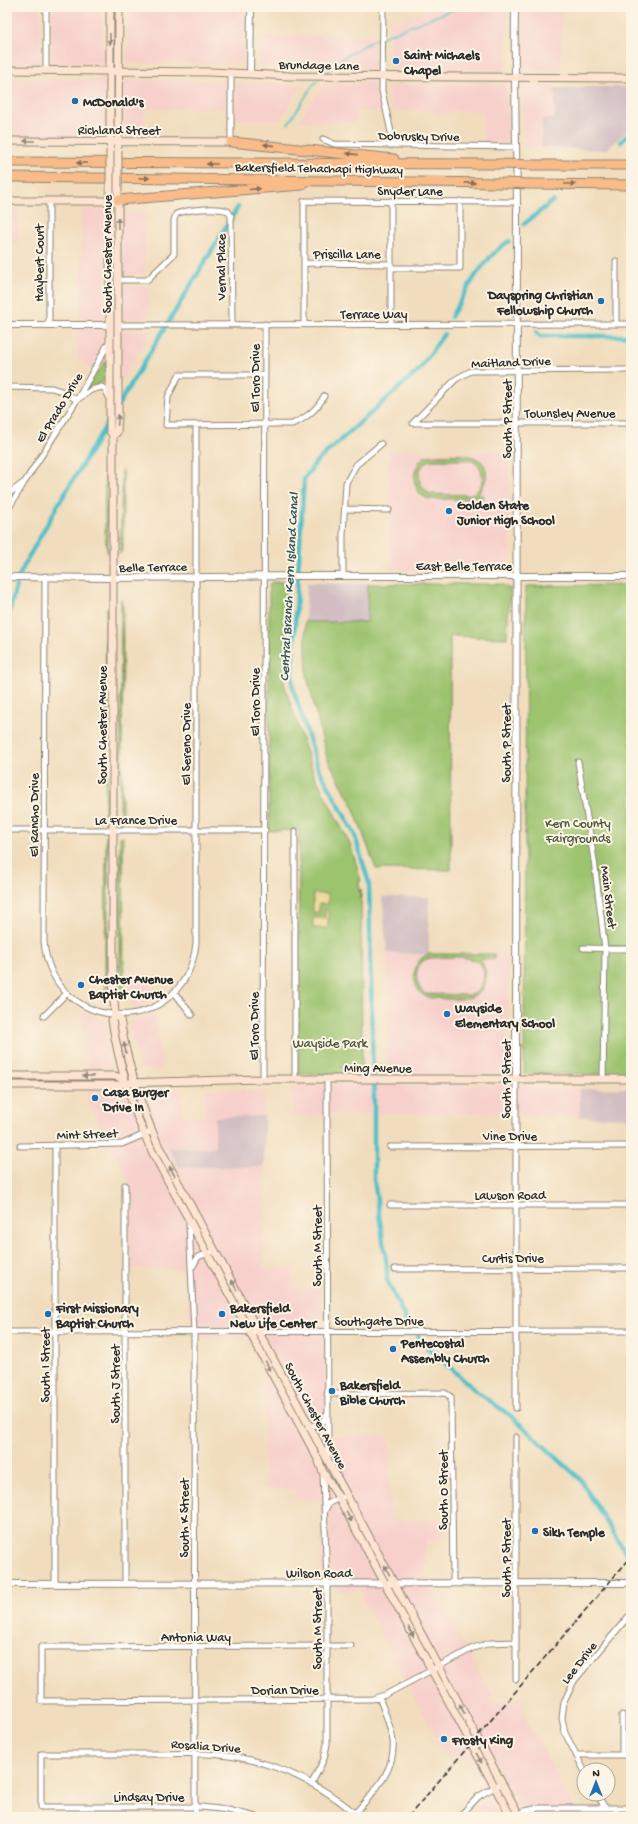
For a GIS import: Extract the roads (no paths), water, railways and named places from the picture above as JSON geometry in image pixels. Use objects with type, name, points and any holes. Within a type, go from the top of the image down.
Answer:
[{"type":"highway","points":[[231,142],[433,164]]},
{"type":"highway","name":"Bakersfield Tehachapi Highway","points":[[7,162],[631,165]]},
{"type":"highway","name":"Bakersfield Tehachapi Highway","points":[[7,177],[347,180],[631,185]]},
{"type":"highway","points":[[115,198],[347,180]]},
{"type":"main road","name":"South Chester Avenue","points":[[110,7],[110,192],[115,198],[118,280],[118,402],[117,432],[113,436]]},
{"type":"main road","name":"South Chester Avenue","points":[[119,7],[118,150],[115,198],[110,240],[109,342],[110,431],[113,436],[113,983],[115,1015],[112,1020],[125,1083],[144,1135],[284,1396],[323,1472],[339,1498],[495,1787],[516,1816]]},
{"type":"main road","name":"Brundage Lane","points":[[7,70],[231,73],[314,76],[631,78]]},
{"type":"main road","name":"Richland Street","points":[[7,141],[231,142]]},
{"type":"main road","points":[[7,201],[115,198]]},
{"type":"main road","points":[[110,240],[112,247],[113,268],[118,280]]},
{"type":"main road","points":[[110,281],[113,286],[114,316],[118,325]]},
{"type":"main road","points":[[110,325],[113,329],[117,373]]},
{"type":"main road","name":"South Chester Avenue","points":[[115,1015],[120,1019],[133,1083],[152,1131],[326,1458],[502,1783],[516,1816]]},
{"type":"main road","name":"Ming Avenue","points":[[7,1076],[115,1076],[121,1078],[125,1083]]},
{"type":"main road","name":"Ming Avenue","points":[[7,1085],[120,1085],[125,1083],[263,1079],[631,1079]]},
{"type":"street","points":[[46,7],[46,70]]},
{"type":"street","points":[[250,74],[251,7]]},
{"type":"street","points":[[383,7],[382,91],[391,132],[391,146]]},
{"type":"street","name":"South P Street","points":[[515,7],[514,78],[517,202],[516,1408]]},
{"type":"street","points":[[231,73],[231,142]]},
{"type":"street","name":"Dobrusky Drive","points":[[323,139],[334,144],[516,147]]},
{"type":"street","name":"Haybert Court","points":[[49,201],[49,325]]},
{"type":"street","name":"Snyder Lane","points":[[304,263],[304,201],[517,202]]},
{"type":"street","points":[[391,324],[392,201]]},
{"type":"street","name":"Priscilla Lane","points":[[304,263],[460,268],[460,202]]},
{"type":"street","name":"Vernal Place","points":[[118,280],[147,280],[174,254],[174,220],[176,214],[182,211],[221,208],[228,211],[231,216],[232,324]]},
{"type":"street","points":[[616,261],[616,324]]},
{"type":"street","points":[[304,263],[304,324]]},
{"type":"street","name":"El Toro Drive","points":[[263,1079],[265,324]]},
{"type":"street","name":"Terrace Way","points":[[118,325],[631,324]]},
{"type":"street","points":[[7,325],[110,325]]},
{"type":"street","name":"El Prado Drive","points":[[7,511],[77,400],[109,342]]},
{"type":"street","name":"Maitland Drive","points":[[413,423],[453,382],[466,373],[477,370],[631,370]]},
{"type":"street","points":[[265,375],[180,375],[168,397],[166,425],[286,425],[299,421],[321,403],[324,396]]},
{"type":"street","points":[[7,387],[52,388],[64,392],[77,400],[91,390],[102,387],[106,389],[110,402]]},
{"type":"street","name":"Townsley Avenue","points":[[413,423],[631,423]]},
{"type":"street","name":"El Sereno Drive","points":[[115,1015],[131,1014],[147,1010],[162,1002],[174,992],[187,976],[195,950],[196,425]]},
{"type":"street","points":[[343,576],[345,489],[348,476],[356,465],[381,444]]},
{"type":"street","name":"El Prado Drive","points":[[7,495],[24,483]]},
{"type":"street","points":[[345,509],[389,510]]},
{"type":"street","name":"Belle Terrace","points":[[8,577],[45,576],[112,578],[298,576]]},
{"type":"street","name":"El Rancho Drive","points":[[45,576],[45,950],[54,975],[67,993],[88,1008],[115,1015]]},
{"type":"street","name":"East Belle Terrace","points":[[298,576],[631,576]]},
{"type":"street","name":"Main Street","points":[[578,762],[594,860],[605,949],[604,1079]]},
{"type":"street","name":"La France Drive","points":[[7,830],[264,830]]},
{"type":"street","points":[[295,831],[295,1079]]},
{"type":"street","points":[[583,948],[631,949]]},
{"type":"street","points":[[174,992],[192,1015]]},
{"type":"street","points":[[44,1016],[67,993]]},
{"type":"street","name":"South M Street","points":[[326,1458],[327,1080]]},
{"type":"street","name":"Mint Street","points":[[20,1146],[122,1144],[152,1131]]},
{"type":"street","name":"South I Street","points":[[55,1584],[56,1145]]},
{"type":"street","name":"Vine Drive","points":[[390,1147],[631,1146]]},
{"type":"street","name":"South J Street","points":[[125,1185],[125,1584]]},
{"type":"street","name":"Lawson Road","points":[[390,1205],[631,1205]]},
{"type":"street","name":"South K Street","points":[[189,1220],[194,1332],[195,1817]]},
{"type":"street","points":[[191,1271],[194,1262],[198,1257],[215,1251]]},
{"type":"street","name":"Curtis Drive","points":[[395,1269],[631,1268]]},
{"type":"street","name":"Southgate Drive","points":[[7,1332],[631,1331]]},
{"type":"street","name":"South O Street","points":[[327,1394],[445,1393],[451,1397],[453,1583]]},
{"type":"street","points":[[284,1396],[294,1406],[306,1426],[310,1427],[322,1423],[327,1412]]},
{"type":"street","points":[[303,1432],[309,1433],[326,1458]]},
{"type":"street","name":"South P Street","points":[[516,1437],[516,1678]]},
{"type":"street","name":"South M Street","points":[[312,1783],[326,1752],[327,1583],[323,1472]]},
{"type":"street","points":[[324,1515],[329,1503],[347,1495]]},
{"type":"street","name":"Wilson Road","points":[[7,1584],[384,1582],[631,1583]]},
{"type":"street","name":"Lee Drive","points":[[580,1762],[568,1741],[563,1726],[563,1710],[566,1694],[574,1681],[630,1620]]},
{"type":"street","name":"Dorian Drive","points":[[41,1700],[364,1700],[379,1697],[481,1645],[498,1642],[516,1642]]},
{"type":"street","name":"Antonia Way","points":[[41,1700],[41,1647],[351,1646]]},
{"type":"street","points":[[353,1815],[380,1783],[391,1762],[393,1748],[391,1733],[379,1697]]},
{"type":"street","points":[[622,1715],[622,1755]]},
{"type":"street","name":"Rosalia Drive","points":[[41,1807],[41,1754],[194,1754],[220,1755],[250,1760],[283,1770],[312,1783],[330,1794],[353,1815]]},
{"type":"street","points":[[576,1755],[631,1755]]},
{"type":"street","points":[[459,1817],[479,1796],[502,1783]]},
{"type":"street","points":[[602,1802],[605,1808]]},
{"type":"street","name":"Lindsay Drive","points":[[41,1807],[195,1807],[228,1810],[256,1817]]},
{"type":"street","points":[[516,1816],[526,1811],[539,1808],[631,1808]]},
{"type":"waterway","points":[[325,74],[341,59],[372,41],[460,7]]},
{"type":"waterway","points":[[288,124],[313,85],[319,79]]},
{"type":"waterway","points":[[621,142],[631,132]]},
{"type":"waterway","points":[[524,224],[553,201]]},
{"type":"waterway","points":[[7,621],[18,578],[27,560],[59,503],[238,207]]},
{"type":"waterway","name":"Central Branch Kern Island Canal","points":[[451,317],[476,275],[499,248],[509,241]]},
{"type":"waterway","points":[[536,332],[540,336],[631,336]]},
{"type":"waterway","name":"Central Branch Kern Island Canal","points":[[373,1076],[369,883],[354,833],[318,767],[293,688],[292,673],[304,479],[316,462],[419,370],[444,334]]},
{"type":"waterway","name":"Central Branch Kern Island Canal","points":[[374,1083],[374,1180],[387,1267],[387,1280],[409,1326]]},
{"type":"waterway","name":"Central Branch Kern Island Canal","points":[[418,1336],[425,1345],[477,1392],[511,1416],[580,1479],[627,1555]]},
{"type":"railway","points":[[408,1817],[631,1557]]},
{"type":"place","name":"Saint Michaels Chapel","points":[[396,61]]},
{"type":"place","name":"McDonald's","points":[[75,101]]},
{"type":"place","name":"Dayspring Christian Fellowship Church","points":[[601,301]]},
{"type":"place","name":"Golden State Junior High School","points":[[449,511]]},
{"type":"place","name":"Chester Avenue Baptist Church","points":[[81,985]]},
{"type":"place","name":"Wayside Elementary School","points":[[447,1014]]},
{"type":"place","name":"Casa Burger Drive In","points":[[95,1098]]},
{"type":"place","name":"First Missionary Baptist Church","points":[[48,1314]]},
{"type":"place","name":"Bakersfield New Life Center","points":[[222,1314]]},
{"type":"place","name":"Pentecostal Assembly Church","points":[[393,1349]]},
{"type":"place","name":"Bakersfield Bible Church","points":[[332,1391]]},
{"type":"place","name":"Sikh Temple","points":[[535,1531]]},
{"type":"place","name":"Frosty King","points":[[444,1739]]},
{"type":"park label","name":"Kern County Fairgrounds","points":[[578,830]]},
{"type":"park label","name":"Wayside Park","points":[[330,1042]]}]
